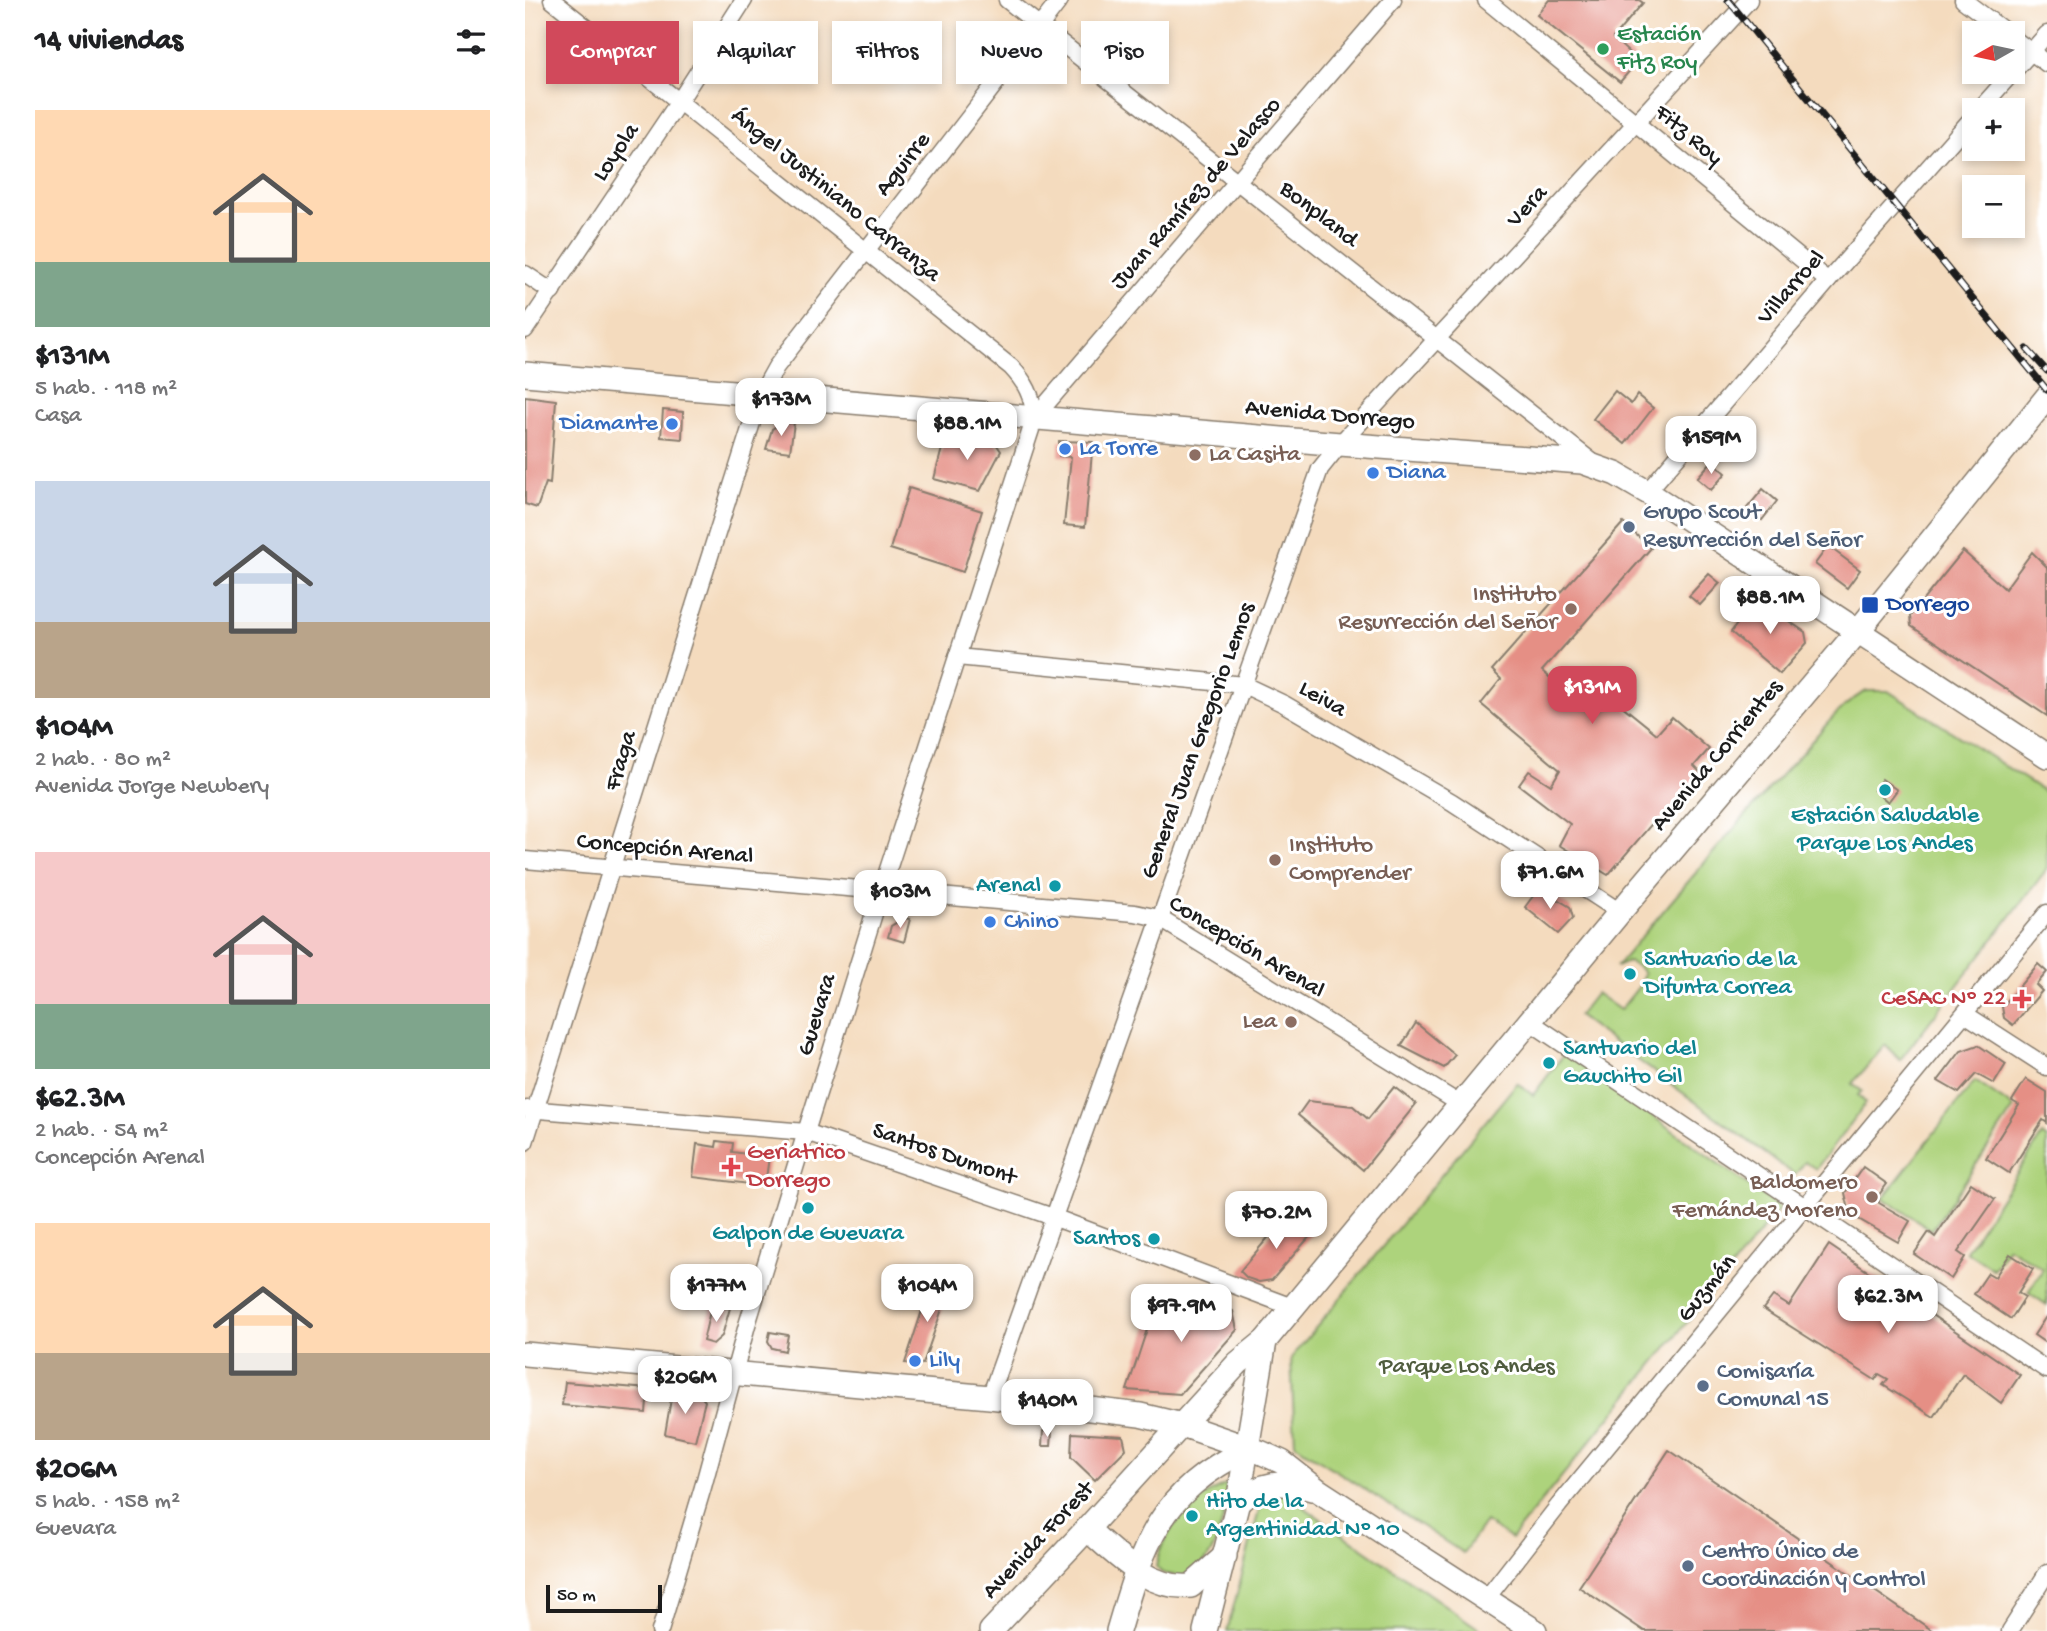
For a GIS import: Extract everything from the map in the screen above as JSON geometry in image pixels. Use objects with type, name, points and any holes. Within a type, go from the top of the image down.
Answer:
[{"type":"main road","name":"Avenida Dorrego","points":[[525,374],[1340,444],[1564,460],[1600,468],[1647,492],[2047,757]]},
{"type":"main road","name":"Avenida Corrientes","points":[[1182,1425],[1238,1363],[1265,1341],[1620,912],[1858,631],[2047,397]]},
{"type":"main road","points":[[1205,1631],[1238,1502],[1265,1341]]},
{"type":"main road","points":[[525,1354],[991,1397],[1140,1415],[1182,1425],[1282,1462],[1319,1491],[1535,1631]]},
{"type":"main road","name":"Avenida Forest","points":[[991,1631],[1182,1425]]},
{"type":"main road","points":[[1118,1631],[1136,1569],[1156,1527],[1181,1494],[1213,1468],[1247,1449]]},
{"type":"main road","points":[[1238,1502],[1249,1492],[1278,1483],[1319,1491]]},
{"type":"main road","points":[[1087,1529],[1136,1569],[1165,1585],[1191,1586],[1225,1556]]},
{"type":"street","name":"Ángel Justiniano Carranza","points":[[552,0],[1011,367],[1029,391],[1035,417]]},
{"type":"street","name":"Loyola","points":[[525,330],[744,0]]},
{"type":"street","name":"Bonpland","points":[[1007,0],[1034,21]]},
{"type":"street","name":"Aguirre","points":[[1044,21],[1060,0]]},
{"type":"street","name":"Juan Ramírez de Velasco","points":[[1035,417],[1393,0]]},
{"type":"street","name":"Fitz Roy","points":[[1486,0],[1828,281]]},
{"type":"street","name":"Vera","points":[[1340,444],[1749,0]]},
{"type":"street","points":[[1963,0],[1991,21]]},
{"type":"street","points":[[1990,98],[2047,34]]},
{"type":"street","name":"Bonpland","points":[[1067,47],[1600,468]]},
{"type":"street","points":[[2025,47],[2047,64]]},
{"type":"street","name":"Aguirre","points":[[761,394],[776,367],[995,84]]},
{"type":"street","name":"Villarroel","points":[[1647,492],[1962,130]]},
{"type":"street","points":[[525,274],[552,292]]},
{"type":"street","name":"Fraga","points":[[525,1142],[530,1109],[612,870],[761,394]]},
{"type":"street","name":"Guevara","points":[[660,1631],[806,1132],[1035,417]]},
{"type":"street","name":"General Juan Gregorio Lemos","points":[[991,1397],[1320,469],[1340,444]]},
{"type":"street","name":"Leiva","points":[[957,657],[1244,685],[1285,704],[1452,802],[1620,912]]},
{"type":"street","name":"Concepción Arenal","points":[[525,860],[1159,918],[1460,1104]]},
{"type":"street","name":"Guzmán","points":[[1486,1599],[1559,1505],[2047,913]]},
{"type":"street","points":[[1965,1014],[2047,1067]]},
{"type":"street","points":[[1529,1021],[2047,1370]]},
{"type":"street","name":"Santos Dumont","points":[[530,1109],[806,1132],[1053,1217],[1293,1307]]},
{"type":"street","points":[[2010,1631],[2047,1573]]},
{"type":"green space","points":[[1867,691],[1888,691],[2047,793],[2047,869],[1900,1060],[1885,1045],[1852,1084],[1862,1091],[1858,1095],[1866,1103],[1816,1169],[1805,1162],[1795,1175],[1578,1016],[1596,993],[1620,1010],[1640,985],[1644,973],[1628,962],[1616,967],[1821,730],[1839,711]]},
{"type":"green space","name":"Parque Los Andes","points":[[1565,1053],[1780,1208],[1511,1539],[1485,1522],[1463,1553],[1295,1444],[1291,1358],[1517,1083],[1533,1095]]},
{"type":"green space","points":[[1975,1081],[2014,1108],[1932,1230],[1883,1198]]},
{"type":"green space","points":[[2042,1135],[2047,1139],[2047,1305],[2028,1292],[2043,1269],[2008,1247],[1993,1269],[1966,1251]]},
{"type":"green space","points":[[1227,1484],[1227,1502],[1221,1525],[1204,1563],[1188,1578],[1162,1573],[1156,1567],[1159,1553],[1172,1528],[1202,1498]]},
{"type":"green space","points":[[1285,1494],[1482,1631],[1227,1631],[1260,1507],[1270,1496]]},
{"type":"building","name":"Estación Fitz Roy","points":[[1549,0],[1639,0],[1643,3],[1613,38],[1638,61],[1620,82],[1537,15]]},
{"type":"building","points":[[1615,391],[1631,404],[1637,395],[1653,408],[1625,444],[1593,419]]},
{"type":"building","points":[[525,396],[556,400],[550,484],[546,483],[537,508],[525,504]]},
{"type":"building","name":"Diamante","points":[[663,410],[683,412],[682,439],[661,437]]},
{"type":"building","points":[[782,423],[794,423],[790,452],[766,449],[772,429]]},
{"type":"building","points":[[945,437],[994,441],[1001,451],[980,491],[934,479]]},
{"type":"building","points":[[1059,441],[1093,442],[1085,527],[1064,525],[1071,457],[1059,456]]},
{"type":"building","points":[[1712,461],[1726,473],[1711,490],[1697,478]]},
{"type":"building","points":[[909,488],[982,511],[963,572],[890,549]]},
{"type":"building","points":[[1763,489],[1777,501],[1762,520],[1747,508]]},
{"type":"building","points":[[1623,523],[1651,548],[1542,671],[1574,698],[1590,680],[1657,734],[1672,717],[1709,749],[1694,766],[1701,773],[1659,823],[1655,820],[1608,875],[1559,845],[1570,824],[1519,785],[1529,771],[1551,785],[1560,770],[1481,704],[1501,679],[1492,670]]},
{"type":"building","points":[[1828,546],[1860,570],[1847,588],[1815,564]]},
{"type":"building","points":[[1963,551],[2005,589],[2032,552],[2047,567],[2047,716],[1911,626],[1910,616]]},
{"type":"building","points":[[1709,574],[1720,583],[1700,605],[1689,596]]},
{"type":"building","points":[[1756,599],[1805,632],[1807,643],[1780,674],[1731,632]]},
{"type":"building","name":"Estación Saludable Parque Los Andes","points":[[1882,779],[1897,790],[1888,802],[1874,790]]},
{"type":"building","points":[[1539,888],[1570,907],[1573,918],[1558,934],[1525,907]]},
{"type":"building","points":[[904,918],[910,919],[904,942],[888,937],[891,926]]},
{"type":"building","name":"CeSAC Nº 22","points":[[2038,964],[2047,972],[2036,985],[2042,991],[2013,1025],[2004,1018],[2002,1007]]},
{"type":"building","points":[[1416,1023],[1455,1055],[1444,1068],[1401,1046]]},
{"type":"building","points":[[1978,1045],[2006,1064],[1994,1084],[1976,1074],[1959,1093],[1938,1081],[1961,1051]]},
{"type":"building","points":[[2026,1079],[2047,1092],[2047,1123],[2043,1120],[2009,1173],[1986,1158],[2019,1105],[2012,1101]]},
{"type":"building","points":[[1394,1087],[1416,1104],[1363,1170],[1298,1115],[1308,1101],[1353,1106],[1368,1119]]},
{"type":"building","name":"Geriatrico Dorrego","points":[[717,1141],[733,1143],[732,1152],[769,1157],[765,1186],[693,1177],[697,1144],[716,1147]]},
{"type":"building","points":[[1863,1167],[1887,1184],[1878,1196],[1879,1203],[1910,1221],[1898,1242],[1850,1214],[1845,1193]]},
{"type":"building","points":[[1971,1183],[1995,1199],[1958,1252],[1965,1257],[1951,1279],[1914,1254],[1929,1232],[1935,1237]]},
{"type":"building","points":[[1287,1215],[1311,1235],[1272,1280],[1259,1282],[1247,1278],[1240,1271]]},
{"type":"building","points":[[1829,1245],[2020,1375],[2001,1403],[1963,1374],[1934,1417],[1883,1385],[1888,1379],[1879,1374],[1875,1380],[1763,1309],[1773,1296],[1789,1306]]},
{"type":"building","points":[[2010,1254],[2033,1269],[2018,1293],[2025,1297],[2011,1319],[1974,1294],[1988,1273],[1995,1277]]},
{"type":"building","points":[[931,1283],[949,1289],[923,1364],[905,1363]]},
{"type":"building","points":[[1175,1291],[1233,1311],[1237,1330],[1180,1394],[1127,1390],[1153,1311],[1166,1315]]},
{"type":"building","points":[[711,1307],[730,1308],[722,1336],[713,1344],[703,1341]]},
{"type":"building","points":[[2047,1315],[2047,1344],[2034,1335]]},
{"type":"building","points":[[770,1332],[788,1335],[785,1351],[772,1348],[768,1341]]},
{"type":"building","points":[[565,1382],[648,1389],[646,1413],[562,1405]]},
{"type":"building","points":[[672,1393],[700,1395],[705,1401],[695,1441],[665,1434]]},
{"type":"building","points":[[1043,1431],[1052,1432],[1051,1446],[1042,1446]]},
{"type":"building","points":[[1072,1433],[1123,1436],[1126,1449],[1095,1480],[1071,1457]]},
{"type":"building","points":[[1669,1450],[1933,1631],[1644,1631],[1579,1587]]},
{"type":"railway","points":[[1728,0],[2047,390]]},
{"type":"railway","points":[[2027,349],[2047,371]]},
{"type":"place","name":"Estación Fitz Roy","points":[[1603,49]]},
{"type":"place","name":"Diamante","points":[[672,424]]},
{"type":"place","name":"La Torre","points":[[1065,449]]},
{"type":"place","name":"La Casita","points":[[1195,455]]},
{"type":"place","name":"Diana","points":[[1373,473]]},
{"type":"place","name":"Grupo Scout Resurrección del Señor","points":[[1629,527]]},
{"type":"place","name":"Dorrego","points":[[1870,605]]},
{"type":"place","name":"Instituto Resurrección del Señor","points":[[1571,609]]},
{"type":"place","name":"Estación Saludable Parque Los Andes","points":[[1885,790]]},
{"type":"place","name":"Instituto Comprender","points":[[1275,860]]},
{"type":"place","name":"Arenal","points":[[1055,886]]},
{"type":"place","name":"Chino","points":[[990,922]]},
{"type":"place","name":"Santuario de la Difunta Correa","points":[[1630,974]]},
{"type":"place","name":"CeSAC Nº 22","points":[[2022,999]]},
{"type":"place","name":"Lea","points":[[1291,1022]]},
{"type":"place","name":"Santuario del Gauchito Gil","points":[[1549,1063]]},
{"type":"place","name":"Geriatrico Dorrego","points":[[731,1167]]},
{"type":"place","name":"Baldomero Fernández Moreno","points":[[1872,1197]]},
{"type":"place","name":"Galpon de Guevara","points":[[808,1208]]},
{"type":"place","name":"Santos","points":[[1154,1239]]},
{"type":"place","name":"Lily","points":[[915,1361]]},
{"type":"place","name":"Comisaría Comunal 15","points":[[1703,1386]]},
{"type":"place","name":"Hito de la Argentinidad Nº 10","points":[[1192,1516]]},
{"type":"place","name":"Centro Único de Coordinación y Control","points":[[1688,1566]]}]
